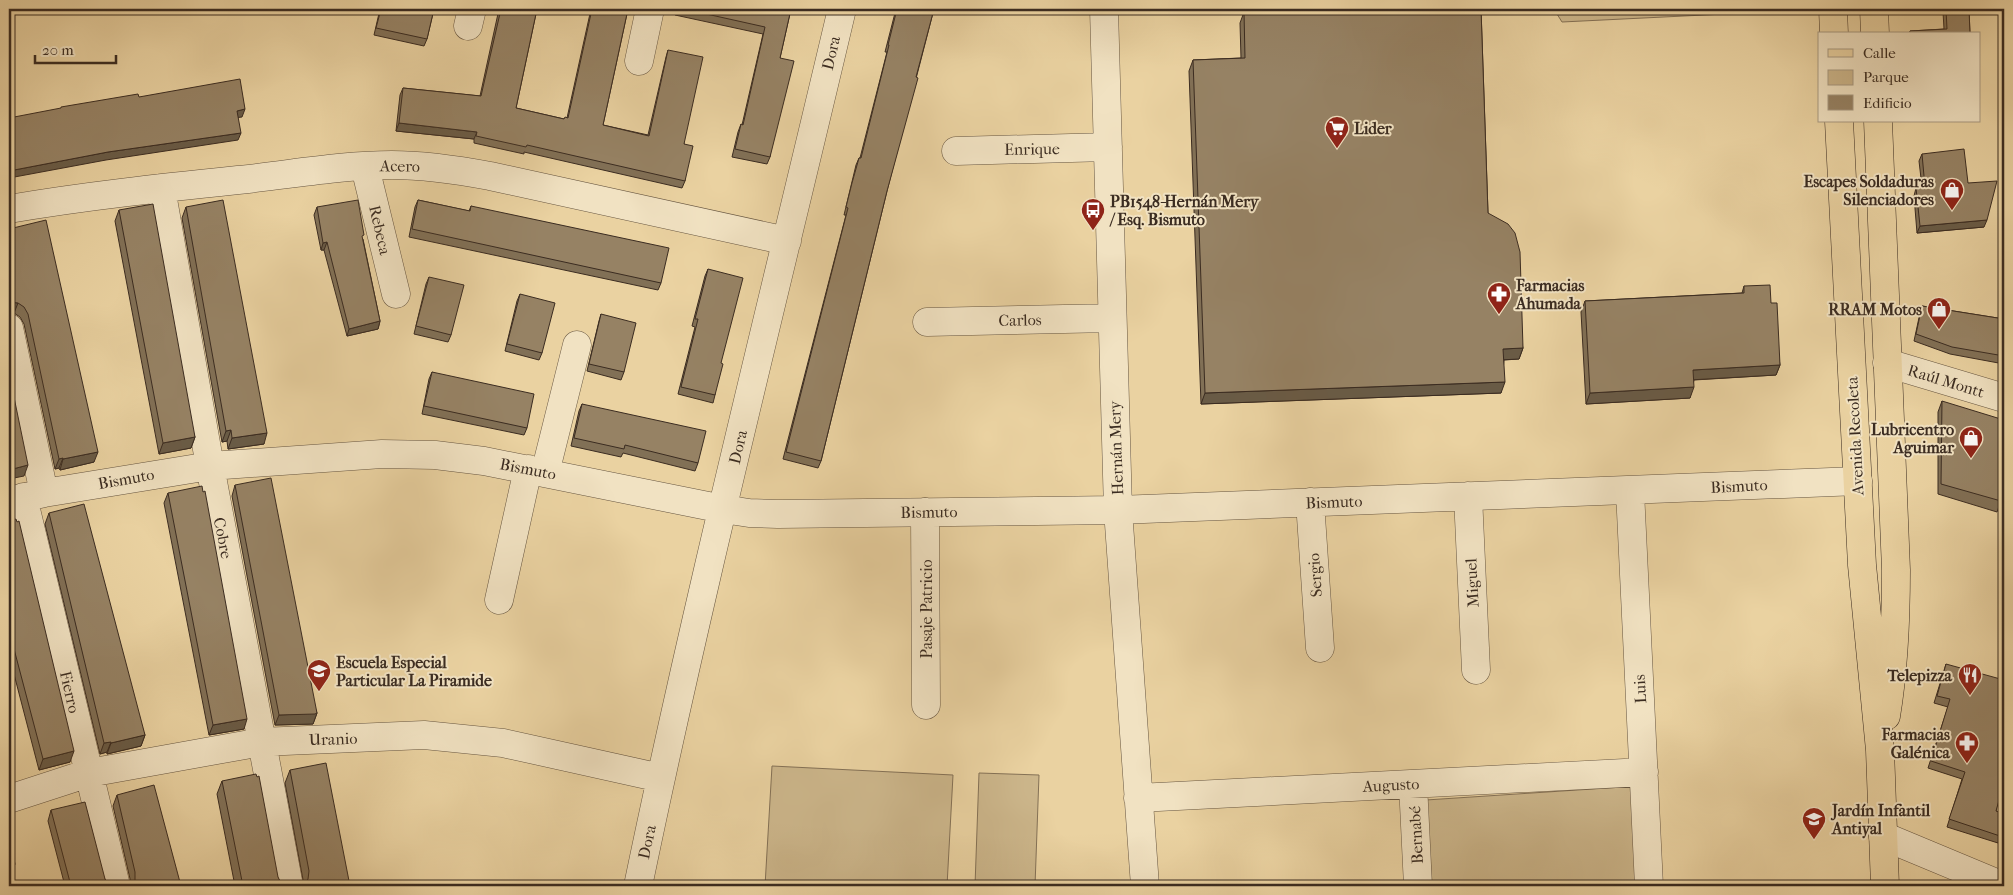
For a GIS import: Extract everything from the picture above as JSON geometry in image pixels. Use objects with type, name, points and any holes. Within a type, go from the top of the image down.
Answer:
[{"type":"main road","points":[[1833,9],[1834,32]]},
{"type":"main road","points":[[1874,9],[1875,32]]},
{"type":"main road","name":"Avenida Recoleta","points":[[1839,122],[1866,621],[1880,750],[1885,886]]},
{"type":"main road","name":"Avenida Recoleta","points":[[1878,122],[1896,570],[1892,682],[1880,750]]},
{"type":"street","points":[[639,61],[650,9]]},
{"type":"street","name":"Dora","points":[[638,886],[723,509],[842,9]]},
{"type":"street","name":"Hernán Mery","points":[[1104,9],[1118,510],[1145,886]]},
{"type":"street","name":"Enrique","points":[[956,151],[1108,147]]},
{"type":"street","name":"Acero","points":[[9,209],[63,200],[161,188],[365,166],[416,166],[453,169],[787,241]]},
{"type":"street","name":"Rebeca","points":[[365,166],[396,294]]},
{"type":"street","name":"Cobre","points":[[161,188],[210,466],[289,886]]},
{"type":"street","name":"Carlos","points":[[927,322],[1112,318]]},
{"type":"street","name":"Fierro","points":[[9,328],[26,497],[116,886]]},
{"type":"street","points":[[499,600],[577,345]]},
{"type":"street","name":"Raúl Montt","points":[[1887,363],[2004,398]]},
{"type":"street","name":"Bismuto","points":[[26,497],[210,466],[382,454],[434,455],[484,461],[723,509],[749,513],[778,514],[1118,510],[1858,481]]},
{"type":"street","name":"Luis","points":[[1630,491],[1649,886]]},
{"type":"street","name":"Miguel","points":[[1468,496],[1476,670]]},
{"type":"street","name":"Sergio","points":[[1310,502],[1320,648]]},
{"type":"street","name":"Pasaje Patricio","points":[[925,512],[926,705]]},
{"type":"street","name":"Uranio","points":[[9,799],[89,773],[261,742],[424,735],[503,743],[661,778]]},
{"type":"street","name":"Augusto","points":[[1138,798],[1644,772]]},
{"type":"street","name":"Bernabé","points":[[1413,784],[1418,886]]},
{"type":"street","points":[[1883,836],[2003,886]]},
{"type":"green space","points":[[1557,9],[1745,9],[1745,13],[1562,22],[1557,14]]},
{"type":"green space","points":[[772,766],[953,775],[947,886],[765,886]]},
{"type":"green space","points":[[979,773],[1039,775],[1035,886],[975,886]]},
{"type":"green space","points":[[1638,786],[1644,886],[1432,886],[1426,800]]},
{"type":"building","points":[[381,9],[434,9],[427,39],[376,28]]},
{"type":"building","points":[[501,9],[537,9],[516,108],[564,119],[565,117],[568,118],[592,9],[628,9],[603,125],[649,136],[668,50],[703,57],[684,144],[693,146],[685,181],[527,145],[526,147],[476,136],[477,132],[399,123],[403,88],[481,96]]},
{"type":"building","points":[[684,9],[791,9],[780,58],[794,61],[770,157],[735,149],[741,124],[743,125],[765,27]]},
{"type":"building","points":[[897,9],[934,9],[821,461],[786,452]]},
{"type":"building","name":"Lider","points":[[1262,9],[1481,9],[1488,213],[1508,224],[1515,233],[1520,252],[1523,348],[1503,349],[1505,382],[1205,393],[1193,60],[1245,58],[1244,12],[1262,12]]},
{"type":"building","points":[[1946,9],[1969,9],[1970,32],[1910,32],[1910,31],[1947,29]]},
{"type":"building","points":[[240,79],[245,109],[237,111],[241,133],[108,152],[9,171],[9,118],[138,94],[139,97]]},
{"type":"building","points":[[1964,149],[1968,183],[1997,181],[1987,220],[1920,226],[1916,188],[1925,187],[1922,154]]},
{"type":"building","points":[[223,200],[267,433],[232,438],[231,430],[226,431],[186,207]]},
{"type":"building","points":[[358,200],[364,235],[362,236],[380,321],[349,329],[327,242],[323,243],[317,207]]},
{"type":"building","points":[[418,200],[470,211],[471,206],[669,248],[661,283],[412,229]]},
{"type":"building","points":[[153,204],[195,437],[163,443],[119,210]]},
{"type":"building","points":[[46,220],[98,452],[63,459],[59,459],[28,314],[24,307],[18,303],[9,303],[9,229]]},
{"type":"building","points":[[708,269],[743,278],[721,363],[723,364],[715,395],[681,387],[698,319],[695,319]]},
{"type":"building","points":[[429,277],[464,285],[451,335],[416,326]]},
{"type":"building","points":[[1770,285],[1771,303],[1777,303],[1780,365],[1693,370],[1694,387],[1590,393],[1585,301],[1744,293],[1744,286]]},
{"type":"building","points":[[520,294],[555,303],[542,353],[507,344]]},
{"type":"building","points":[[1922,306],[2004,319],[2004,356],[1952,347],[1916,334]]},
{"type":"building","points":[[601,314],[636,323],[624,372],[589,364]]},
{"type":"building","points":[[432,372],[534,394],[527,428],[424,406]]},
{"type":"building","points":[[9,373],[28,465],[9,470]]},
{"type":"building","name":"Lubricentro Aguimar","points":[[1942,401],[2004,420],[2004,490],[2001,501],[1941,484]]},
{"type":"building","points":[[582,404],[706,431],[698,463],[625,445],[624,449],[574,438]]},
{"type":"building","points":[[271,478],[317,713],[315,714],[279,715],[235,485]]},
{"type":"building","points":[[202,486],[203,492],[205,491],[247,719],[213,725],[168,493]]},
{"type":"building","points":[[84,504],[145,735],[111,743],[104,743],[49,513]]},
{"type":"building","points":[[16,519],[17,522],[19,521],[74,751],[43,759],[9,630],[9,521]]},
{"type":"building","points":[[1946,664],[2004,680],[2004,775],[1996,811],[2004,814],[2004,824],[2000,836],[1949,819],[1965,772],[1931,761],[1950,699],[1937,696]]},
{"type":"building","points":[[326,763],[350,886],[301,886],[308,879],[309,871],[290,770]]},
{"type":"building","points":[[256,774],[257,777],[259,776],[278,877],[281,883],[286,886],[243,886],[222,781]]},
{"type":"building","points":[[154,785],[181,886],[131,886],[135,880],[135,872],[117,795]]},
{"type":"building","points":[[85,802],[105,879],[109,886],[71,886],[51,810]]},
{"type":"building","points":[[9,838],[15,864],[9,866]]},
{"type":"place","name":"Lider","points":[[1337,149]]},
{"type":"place","name":"Escapes Soldaduras Silenciadores","points":[[1952,211]]},
{"type":"place","name":"PB1548-Hernán Mery / Esq. Bismuto","points":[[1093,231]]},
{"type":"place","name":"Farmacias Ahumada","points":[[1499,315]]},
{"type":"place","name":"RRAM Motos","points":[[1939,330]]},
{"type":"place","name":"Lubricentro Aguimar","points":[[1971,459]]},
{"type":"place","name":"Escuela Especial Particular La Piramide","points":[[319,692]]},
{"type":"place","name":"Telepizza","points":[[1970,696]]},
{"type":"place","name":"Farmacias Galénica","points":[[1967,764]]},
{"type":"place","name":"Jardín Infantil Antiyal","points":[[1814,840]]}]
